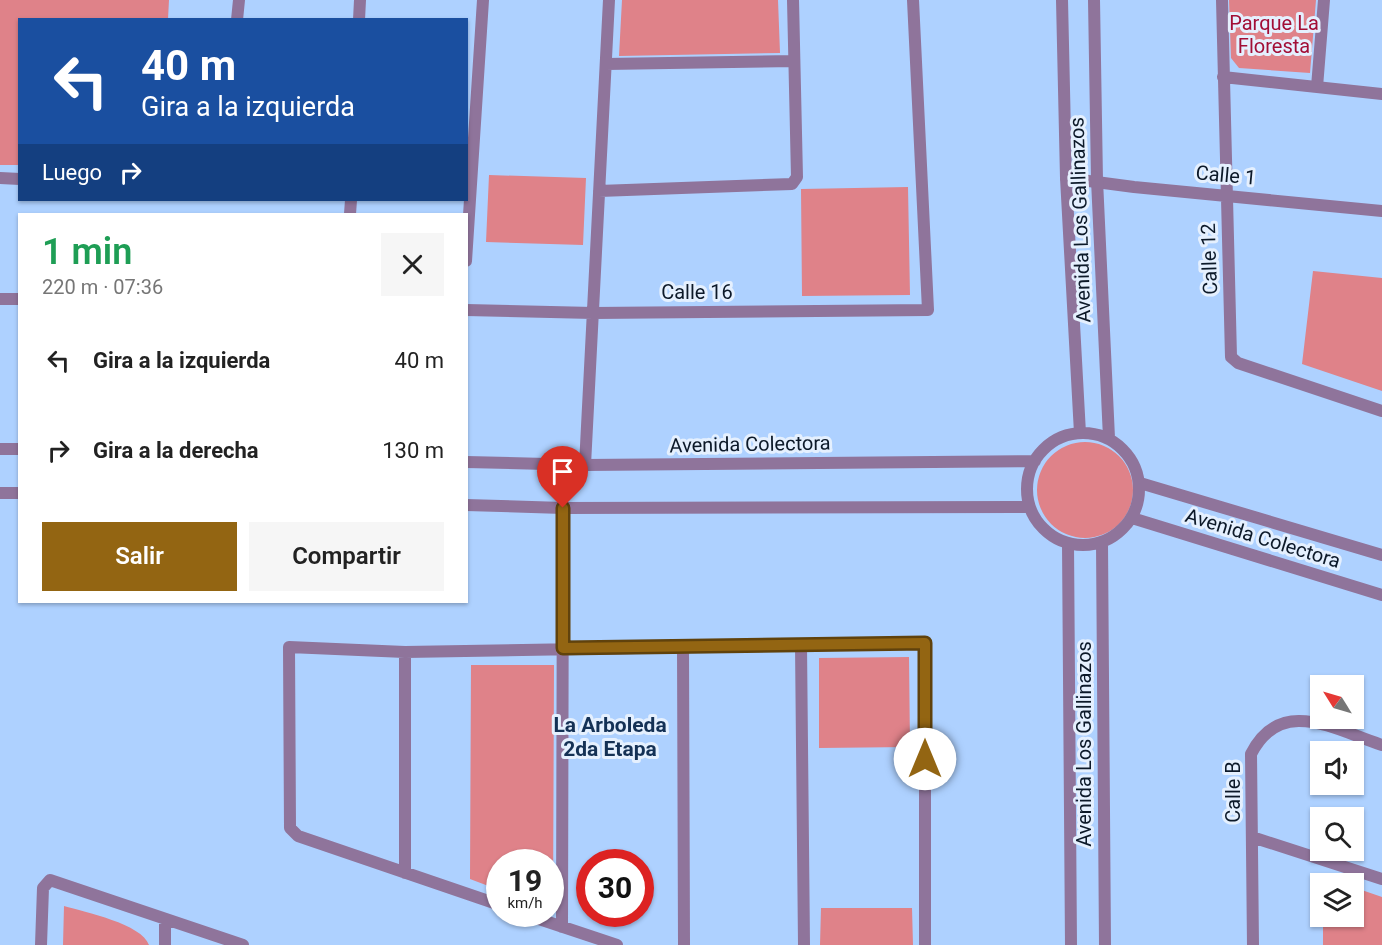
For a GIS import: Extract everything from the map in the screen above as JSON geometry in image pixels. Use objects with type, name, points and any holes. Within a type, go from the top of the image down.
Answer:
[{"type":"street","points":[[237,18],[238,0]]},
{"type":"street","points":[[359,18],[360,0]]},
{"type":"street","points":[[468,230],[483,0]]},
{"type":"street","points":[[585,465],[609,0]]},
{"type":"street","points":[[599,191],[792,183],[797,177],[793,0]]},
{"type":"street","name":"Calle 16","points":[[468,310],[593,313],[928,310],[913,0]]},
{"type":"street","name":"Avenida Los Gallinazos","points":[[1062,0],[1066,178],[1080,433]]},
{"type":"street","name":"Avenida Los Gallinazos","points":[[1094,0],[1097,180],[1109,438]]},
{"type":"street","name":"Calle 12","points":[[1222,0],[1232,357],[1238,363],[1382,411]]},
{"type":"street","points":[[1317,87],[1324,0]]},
{"type":"street","points":[[606,64],[794,61]]},
{"type":"street","points":[[1223,77],[1382,94]]},
{"type":"street","points":[[0,178],[18,178]]},
{"type":"street","name":"Calle 1","points":[[1066,178],[1097,180],[1134,187],[1226,194],[1382,211]]},
{"type":"street","points":[[0,298],[18,299]]},
{"type":"street","points":[[1090,432],[1109,438],[1124,449],[1135,464],[1140,483],[1139,501],[1132,518],[1120,533],[1102,543],[1085,546],[1068,544],[1052,536],[1038,524],[1029,507],[1027,488],[1035,461],[1054,440],[1090,432]]},
{"type":"street","points":[[0,449],[18,449]]},
{"type":"street","name":"Avenida Colectora","points":[[468,462],[585,465],[1035,461]]},
{"type":"street","name":"Avenida Colectora","points":[[1140,483],[1382,555]]},
{"type":"street","points":[[0,493],[18,493]]},
{"type":"street","points":[[468,505],[563,508],[1029,507]]},
{"type":"street","points":[[562,849],[563,508]]},
{"type":"street","name":"Avenida Colectora","points":[[1132,518],[1382,596]]},
{"type":"street","name":"Avenida Los Gallinazos","points":[[1102,543],[1105,945]]},
{"type":"street","name":"Avenida Los Gallinazos","points":[[1068,544],[1071,945]]},
{"type":"street","points":[[486,900],[298,836],[290,828],[289,647],[405,652],[925,643],[925,945]]},
{"type":"street","points":[[801,645],[804,945]]},
{"type":"street","points":[[683,646],[684,945]]},
{"type":"street","points":[[405,652],[405,873]]},
{"type":"street","name":"Calle B","points":[[1253,945],[1251,754],[1259,739],[1271,728],[1287,720],[1303,719],[1382,745]]},
{"type":"street","points":[[1252,837],[1382,879]]},
{"type":"street","points":[[42,945],[43,888],[50,880],[243,945]]},
{"type":"street","points":[[165,919],[165,945]]},
{"type":"street","points":[[562,927],[617,945]]},
{"type":"green space","points":[[0,0],[169,0],[168,18],[18,18],[18,165],[0,165]]},
{"type":"green space","points":[[622,0],[778,0],[780,53],[619,56]]},
{"type":"green space","name":"Parque La Floresta","points":[[1229,0],[1316,0],[1310,73],[1239,68],[1231,58]]},
{"type":"green space","points":[[489,175],[586,178],[583,245],[486,242]]},
{"type":"green space","points":[[908,187],[910,295],[802,296],[801,189]]},
{"type":"green space","points":[[1313,271],[1382,278],[1382,391],[1302,364]]},
{"type":"green space","points":[[1085,442],[1103,446],[1119,456],[1129,472],[1133,490],[1129,508],[1119,524],[1103,534],[1085,538],[1067,534],[1051,524],[1041,508],[1037,490],[1041,472],[1051,456],[1067,446]]},
{"type":"green space","points":[[909,657],[910,747],[819,748],[819,658]]},
{"type":"green space","points":[[471,665],[554,665],[553,849],[486,849],[486,885],[470,879]]},
{"type":"green space","points":[[1364,891],[1382,897],[1382,945],[1323,945],[1323,927],[1364,927]]},
{"type":"green space","points":[[64,906],[125,925],[136,931],[149,945],[63,945]]},
{"type":"green space","points":[[821,908],[912,908],[913,945],[820,945]]},
{"type":"district","name":"La Arboleda 2da Etapa","points":[[610,737]]},
{"type":"route","points":[[563,508],[563,648],[925,643],[925,759]]}]
